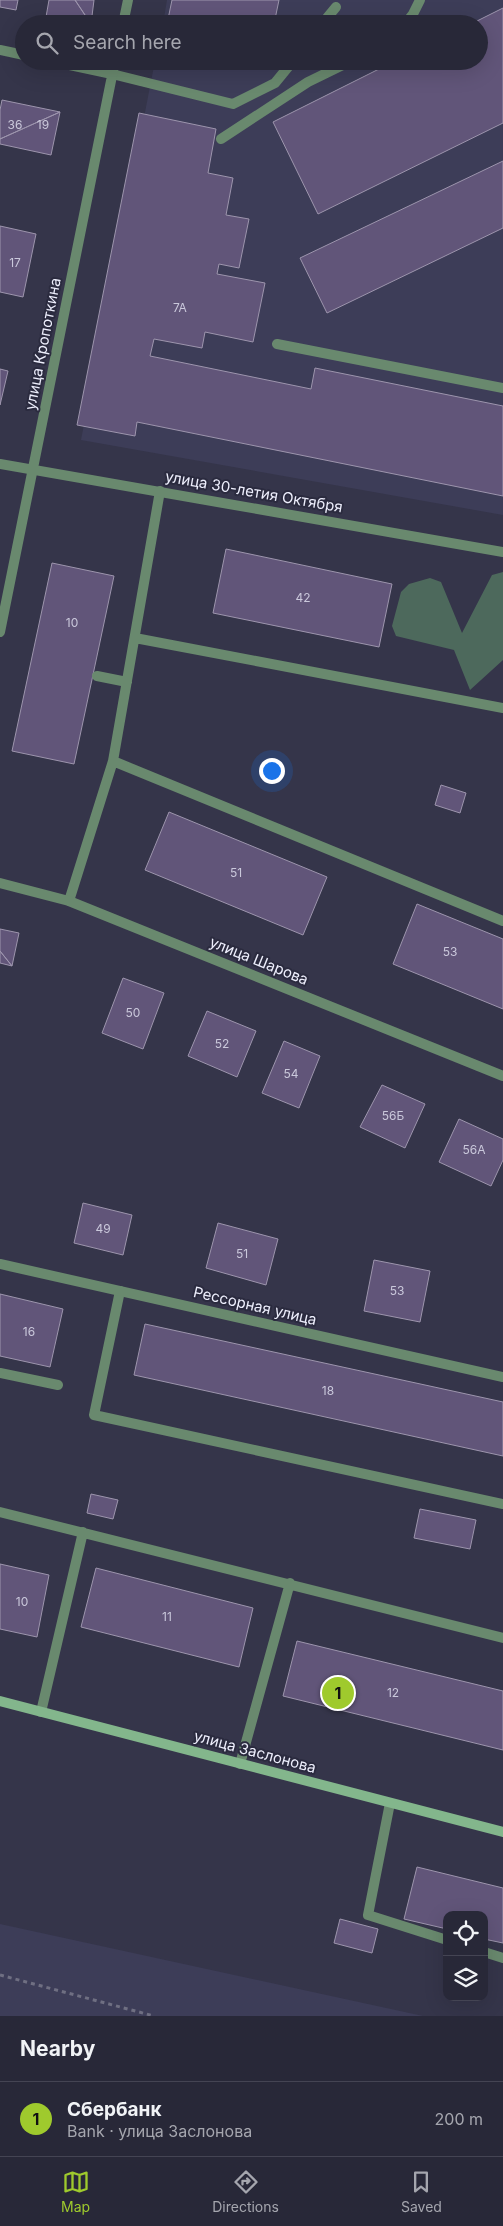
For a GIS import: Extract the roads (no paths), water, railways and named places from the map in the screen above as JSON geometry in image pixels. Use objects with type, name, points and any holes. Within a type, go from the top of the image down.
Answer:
[{"type":"street","points":[[125,15],[128,0]]},
{"type":"street","points":[[412,15],[420,0]]},
{"type":"street","points":[[329,15],[336,7]]},
{"type":"street","points":[[0,50],[15,54]]},
{"type":"street","points":[[93,70],[233,104],[275,83],[286,70]]},
{"type":"street","name":"улица Кропоткина","points":[[0,632],[113,70]]},
{"type":"street","points":[[221,139],[308,82],[333,70]]},
{"type":"street","points":[[277,344],[503,388]]},
{"type":"street","name":"улица 30-летия Октября","points":[[0,464],[503,552]]},
{"type":"street","points":[[69,901],[113,761],[160,491]]},
{"type":"street","points":[[135,638],[503,708]]},
{"type":"street","points":[[97,676],[127,682]]},
{"type":"street","points":[[113,761],[503,921]]},
{"type":"street","name":"улица Шарова","points":[[0,883],[69,901],[503,1076]]},
{"type":"street","name":"Рессорная улица","points":[[0,1264],[503,1377]]},
{"type":"street","points":[[120,1291],[94,1415],[503,1504]]},
{"type":"street","points":[[0,1374],[58,1385]]},
{"type":"street","points":[[0,1512],[290,1583],[503,1638]]},
{"type":"street","points":[[41,1712],[83,1532]]},
{"type":"street","points":[[240,1764],[290,1583]]},
{"type":"street","name":"улица Заслонова","points":[[0,1701],[503,1832]]},
{"type":"street","points":[[390,1803],[368,1915],[443,1939]]},
{"type":"street","points":[[488,1953],[503,1958]]},
{"type":"place","name":"Сбербанк","points":[[338,1693]]}]
